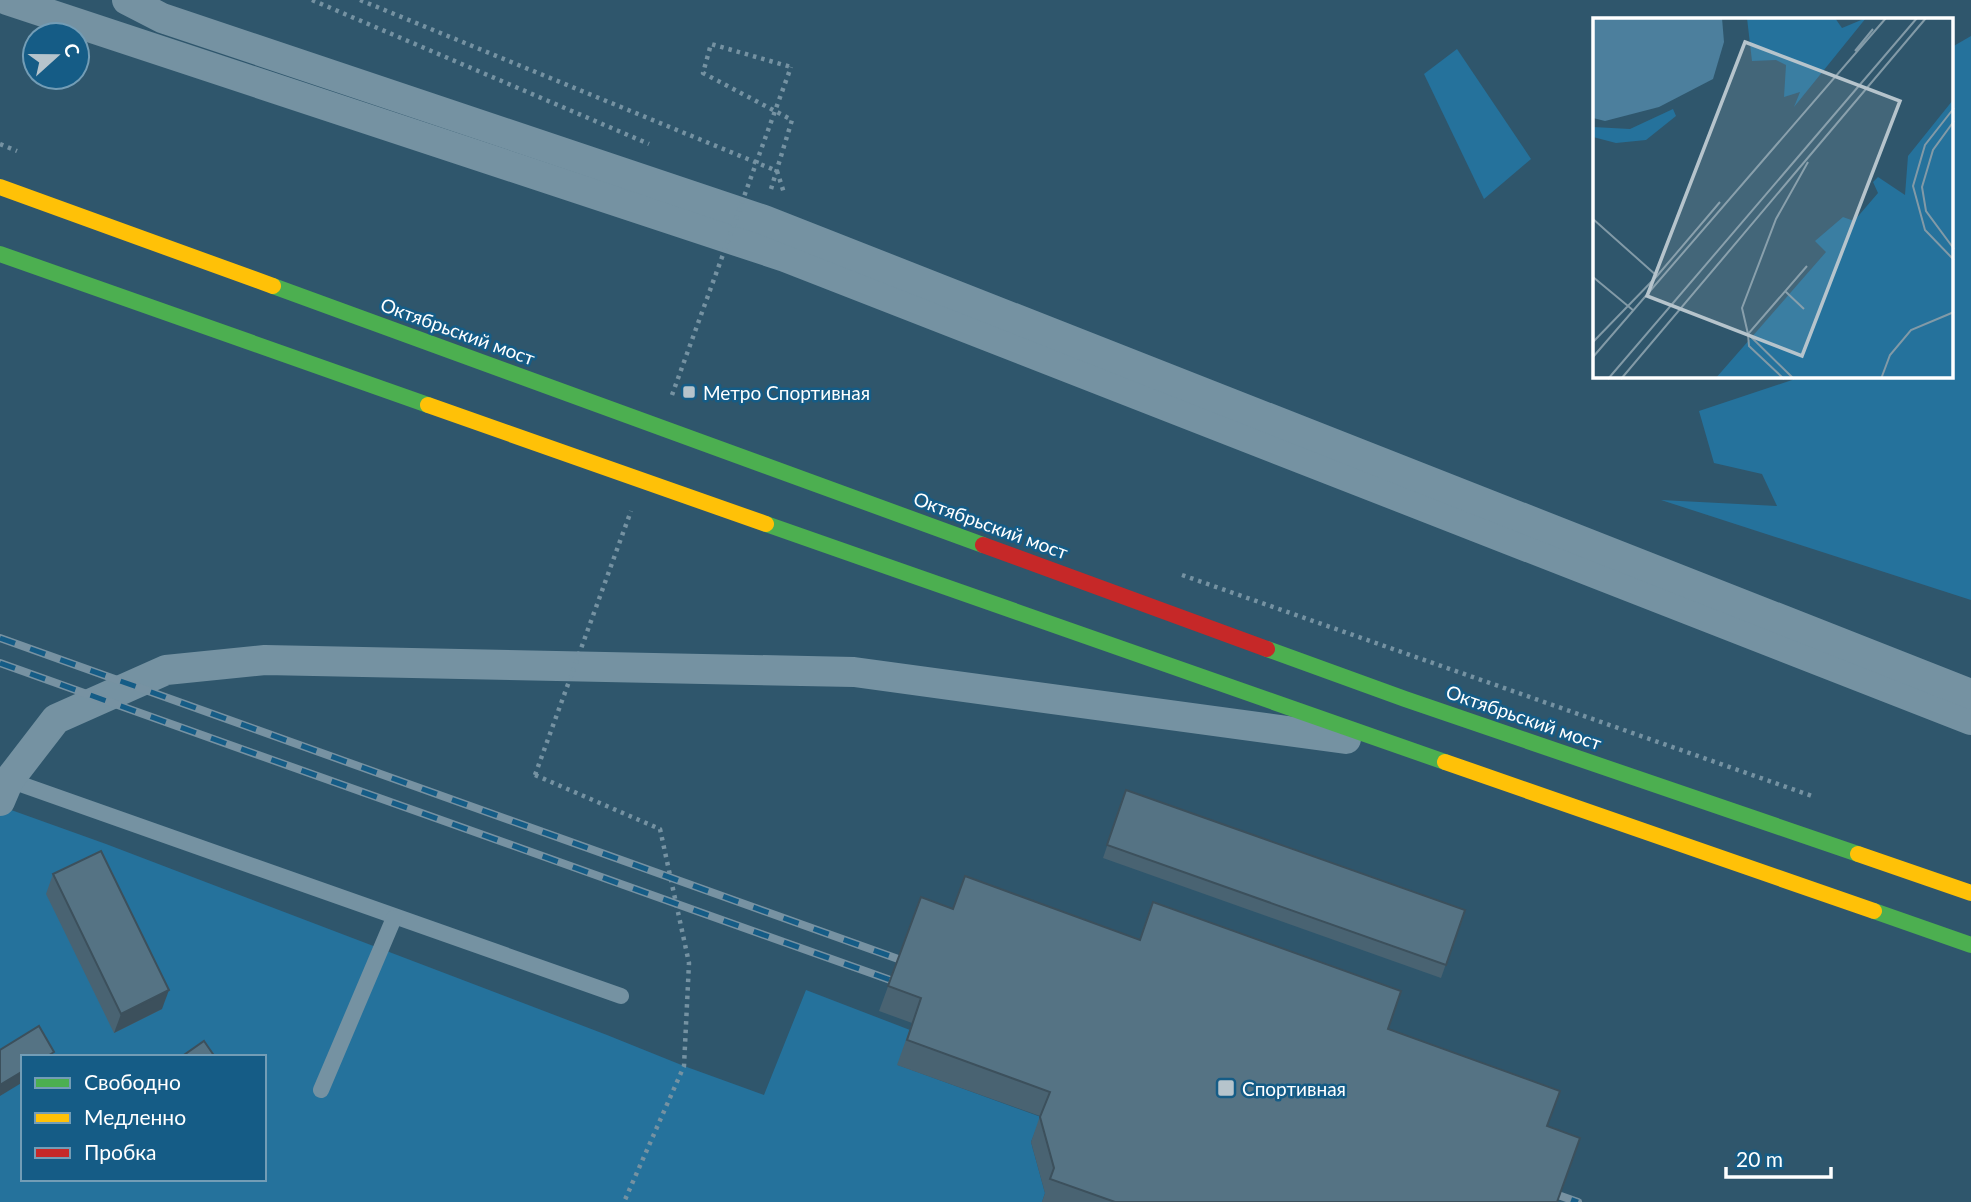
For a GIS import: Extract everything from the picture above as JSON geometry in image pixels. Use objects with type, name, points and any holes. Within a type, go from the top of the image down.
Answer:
[{"type":"main road","name":"Октябрьский мост","points":[[0,187],[1405,699],[1971,893]]},
{"type":"main road","points":[[0,254],[1971,945]]},
{"type":"street","points":[[7,0],[785,257],[1971,720]]},
{"type":"street","points":[[127,0],[166,9],[766,208],[1971,694]]},
{"type":"street","points":[[3,788],[56,719],[166,670],[265,660],[854,672],[1395,745]]},
{"type":"lane","points":[[3,788],[621,996]]},
{"type":"lane","points":[[321,1090],[394,918]]},
{"type":"path","points":[[312,0],[654,147]]},
{"type":"path","points":[[360,0],[777,171],[785,194]]},
{"type":"path","points":[[659,391],[672,395],[791,67],[711,44],[703,73],[792,120],[766,208],[743,185]]},
{"type":"path","points":[[0,144],[26,154]]},
{"type":"path","points":[[624,1202],[684,1066],[689,963],[660,829],[535,775],[631,511]]},
{"type":"path","points":[[1181,575],[1813,796]]},
{"type":"shaded area","points":[[1971,36],[1971,600],[1661,500],[1777,506],[1762,474],[1714,463],[1699,411],[1798,378],[1954,378],[1954,46]]},
{"type":"shaded area","points":[[1457,49],[1531,159],[1484,199],[1424,74]]},
{"type":"shaded area","points":[[0,806],[764,1095],[806,990],[910,1030],[898,1065],[1041,1117],[1031,1142],[1045,1193],[1042,1202],[0,1202]]},
{"type":"building","points":[[1126,790],[1465,910],[1446,965],[1107,845]]},
{"type":"building","points":[[101,851],[169,990],[121,1014],[53,874]]},
{"type":"building","points":[[965,876],[1140,940],[1153,902],[1401,991],[1388,1029],[1560,1091],[1547,1126],[1580,1138],[1557,1202],[1115,1202],[1050,1179],[1054,1168],[1040,1117],[1050,1092],[907,1040],[921,998],[888,986],[921,897],[953,909]]},
{"type":"building","points":[[39,1026],[54,1052],[49,1055],[21,1055],[21,1072],[0,1085],[0,1050]]},
{"type":"building","points":[[204,1041],[214,1055],[184,1055]]},
{"type":"railway","points":[[0,638],[915,965]]},
{"type":"railway","points":[[0,663],[910,987]]},
{"type":"railway","points":[[1541,1189],[1578,1202]]},
{"type":"traffic: fast","points":[[0,254],[428,405]]},
{"type":"traffic: fast","points":[[273,286],[983,545]]},
{"type":"traffic: fast","points":[[766,524],[1445,762]]},
{"type":"traffic: fast","points":[[1267,649],[1858,854]]},
{"type":"traffic: fast","points":[[1874,911],[1971,945]]},
{"type":"traffic: slow","points":[[0,187],[273,286]]},
{"type":"traffic: slow","points":[[428,405],[766,524]]},
{"type":"traffic: slow","points":[[1445,762],[1874,911]]},
{"type":"traffic: slow","points":[[1858,854],[1971,893]]},
{"type":"traffic: jam","points":[[983,545],[1267,649]]},
{"type":"place","name":"Метро Спортивная","points":[[689,392]]},
{"type":"place","name":"Спортивная","points":[[1226,1088]]}]
